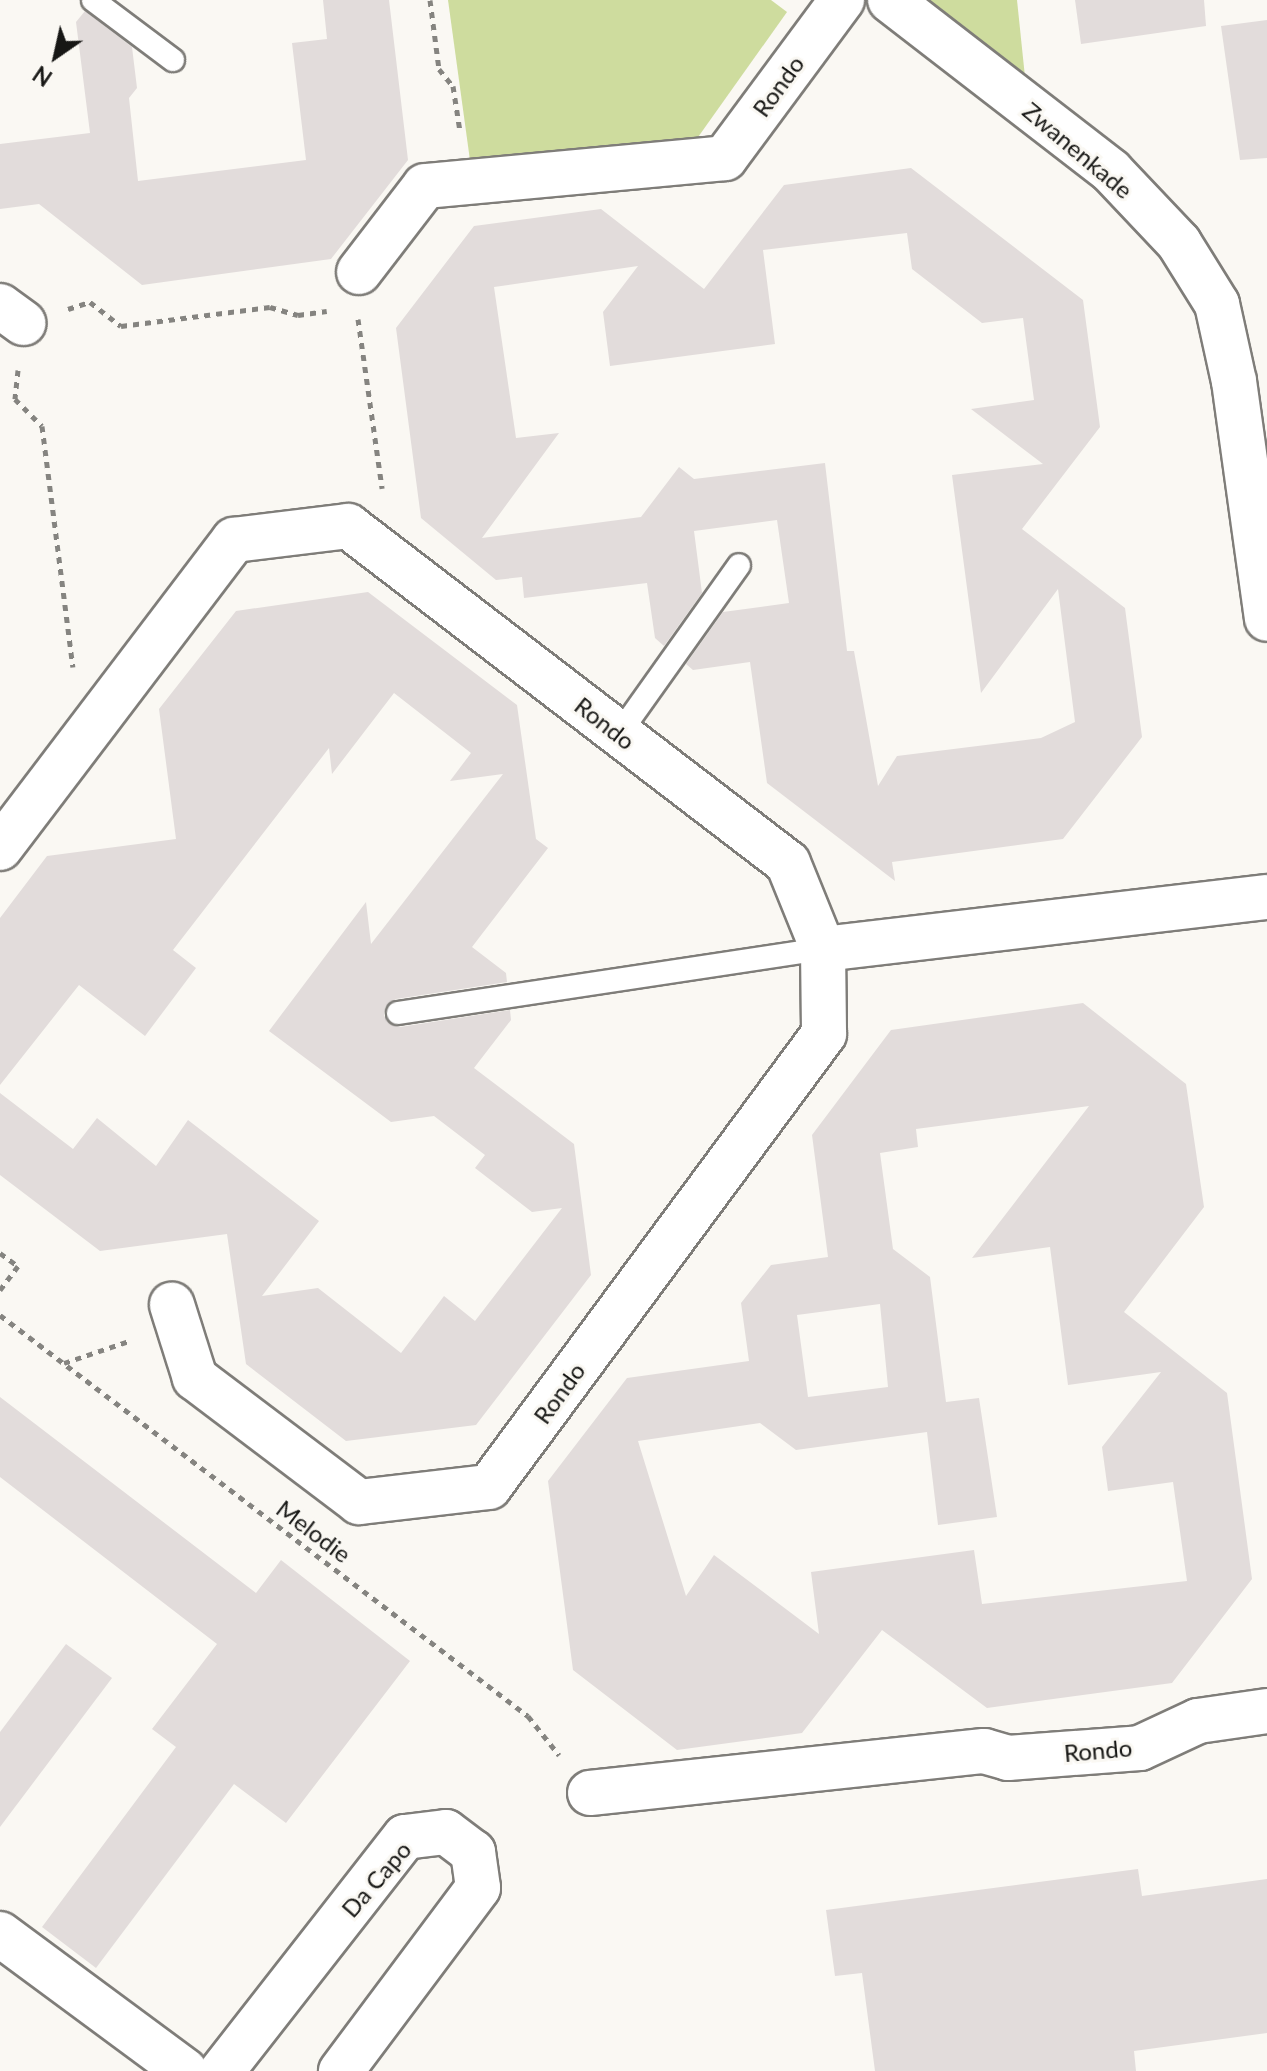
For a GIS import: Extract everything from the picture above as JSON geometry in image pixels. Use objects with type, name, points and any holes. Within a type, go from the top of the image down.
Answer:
[{"type":"street","name":"Rondo","points":[[352,296],[425,186],[725,158],[842,0]]},
{"type":"street","name":"Zwanenkade","points":[[890,0],[1111,171],[1179,243],[1217,304],[1251,378],[1267,619]]},
{"type":"street","name":"Rondo","points":[[172,1305],[195,1378],[359,1502],[489,1487],[824,1034],[823,949],[788,863],[348,526]]},
{"type":"street","points":[[0,848],[83,744],[234,540],[348,526]]},
{"type":"street","points":[[823,949],[1267,897]]},
{"type":"street","name":"Rondo","points":[[590,1793],[984,1751],[1008,1758],[1140,1748],[1198,1721],[1267,1711]]},
{"type":"street","name":"Da Capo","points":[[222,2071],[405,1837],[446,1832],[473,1852],[478,1888],[341,2071]]},
{"type":"street","points":[[0,1934],[185,2071]]},
{"type":"lane","points":[[93,0],[173,60]]},
{"type":"lane","points":[[619,734],[739,565]]},
{"type":"lane","points":[[398,1013],[823,949]]},
{"type":"path","points":[[430,0],[439,69],[453,86],[469,184]]},
{"type":"path","points":[[83,744],[42,426],[15,399],[12,315],[90,302],[121,326],[270,307],[298,315],[352,296],[382,493],[348,526]]},
{"type":"path","points":[[0,1253],[18,1266],[0,1290]]},
{"type":"path","points":[[64,1363],[133,1340],[172,1305]]},
{"type":"path","name":"Melodie","points":[[0,1315],[528,1716],[590,1793]]},
{"type":"green space","points":[[448,0],[771,0],[787,12],[691,147],[472,175]]},
{"type":"green space","points":[[923,0],[1017,0],[1025,77]]},
{"type":"building","points":[[323,0],[389,0],[408,160],[331,259],[142,285],[39,204],[0,209],[0,144],[90,133],[76,22],[85,11],[132,47],[137,88],[129,98],[138,181],[306,160],[292,43],[327,39]]},
{"type":"building","points":[[1075,0],[1204,0],[1206,26],[1081,44]]},
{"type":"building","points":[[1267,20],[1267,158],[1240,160],[1221,26]]},
{"type":"building","points":[[911,168],[1083,300],[1100,427],[1022,529],[1125,608],[1142,737],[1063,839],[892,862],[895,881],[767,783],[750,662],[693,670],[686,664],[723,612],[789,603],[777,520],[694,531],[702,593],[664,646],[655,638],[647,583],[524,598],[522,577],[496,580],[421,518],[396,328],[474,226],[601,209],[704,289],[784,185]],"holes":[[[907,233],[912,269],[982,323],[1023,318],[1034,400],[971,409],[1043,464],[952,475],[981,693],[1058,589],[1075,722],[1041,738],[897,756],[878,786],[854,651],[847,651],[825,463],[694,479],[679,467],[641,517],[482,538],[559,433],[516,438],[494,287],[638,266],[603,312],[610,366],[775,344],[763,250]]]},
{"type":"building","points":[[368,592],[517,705],[536,839],[548,848],[472,947],[506,973],[507,982],[396,999],[385,1007],[384,1016],[400,1027],[510,1010],[511,1020],[474,1068],[574,1144],[591,1275],[476,1425],[346,1441],[246,1364],[227,1234],[100,1251],[0,1175],[0,1093],[73,1149],[97,1118],[156,1166],[188,1120],[319,1221],[262,1296],[318,1288],[401,1353],[444,1296],[475,1321],[562,1208],[532,1212],[475,1168],[485,1155],[434,1116],[391,1122],[269,1031],[366,902],[371,944],[503,774],[450,781],[471,753],[394,693],[332,774],[329,748],[173,950],[196,968],[145,1036],[79,985],[0,1085],[0,918],[47,856],[176,839],[159,709],[236,611]]},
{"type":"building","points":[[1083,1003],[1186,1084],[1204,1207],[1124,1312],[1227,1393],[1252,1579],[1172,1683],[987,1708],[882,1630],[802,1733],[677,1750],[573,1670],[548,1481],[627,1378],[749,1361],[741,1303],[771,1265],[828,1257],[812,1135],[891,1030]],"holes":[[[1089,1106],[972,1258],[1050,1247],[1068,1385],[1161,1372],[1102,1447],[1108,1491],[1173,1482],[1187,1581],[982,1604],[974,1550],[811,1572],[819,1634],[714,1555],[686,1596],[638,1441],[760,1423],[796,1450],[927,1432],[938,1525],[997,1517],[979,1398],[946,1402],[930,1277],[893,1249],[880,1153],[918,1147],[916,1129]],[[880,1304],[888,1387],[808,1397],[797,1315]]]},
{"type":"building","points":[[0,1397],[256,1593],[281,1560],[410,1661],[286,1823],[234,1784],[96,1968],[42,1927],[176,1747],[152,1729],[217,1644],[0,1477]]},
{"type":"building","points":[[66,1644],[112,1678],[0,1827],[0,1732]]},
{"type":"building","points":[[1138,1869],[1142,1896],[1267,1879],[1267,2033],[1134,2051],[1136,2071],[875,2071],[862,1973],[835,1976],[826,1910]]}]
